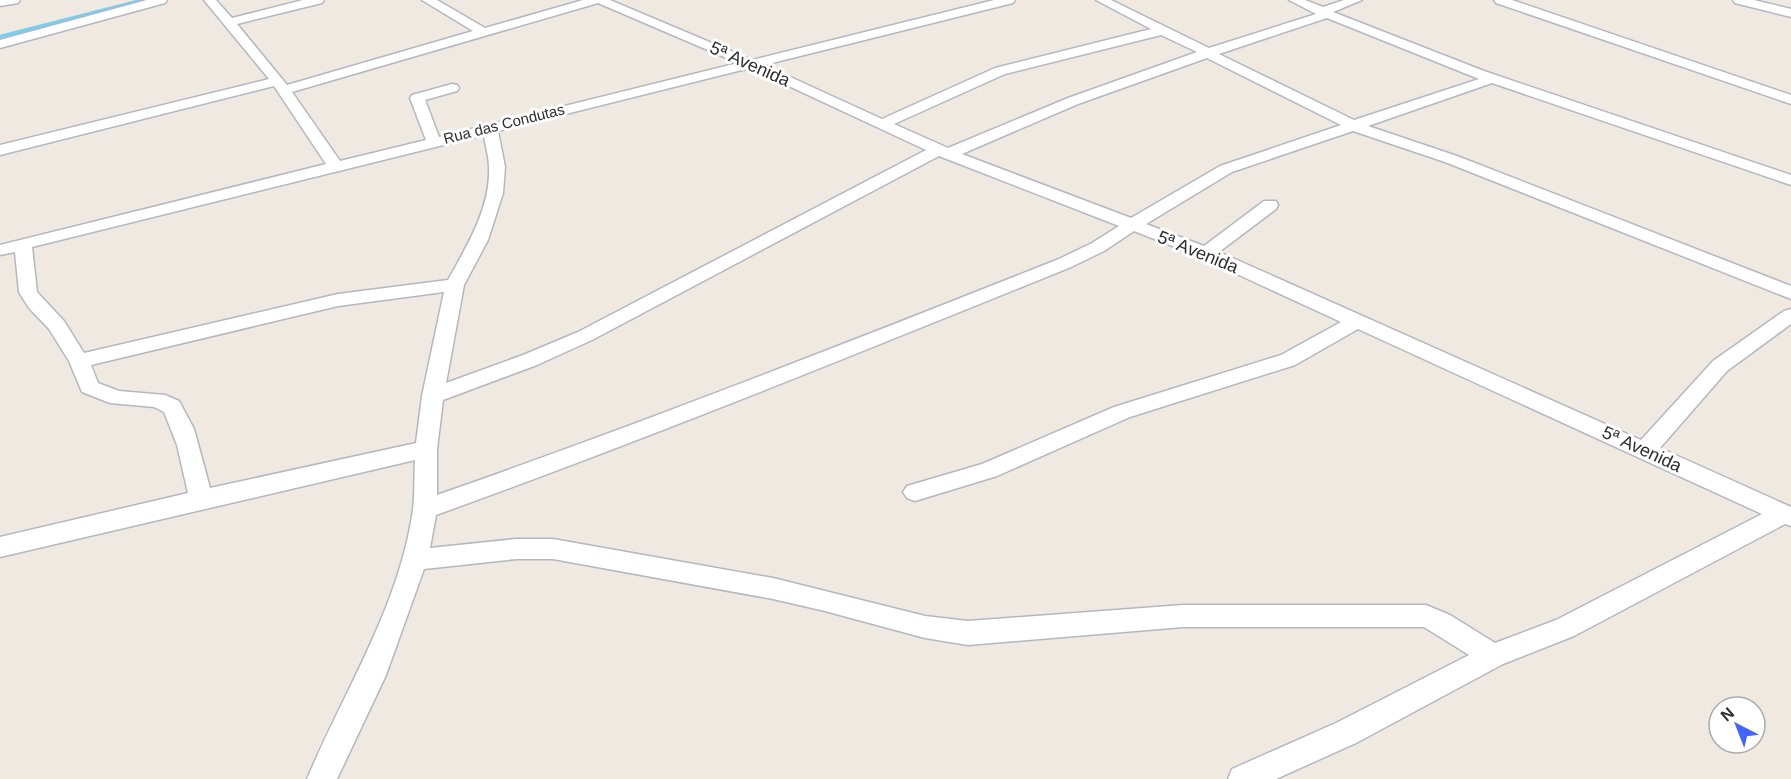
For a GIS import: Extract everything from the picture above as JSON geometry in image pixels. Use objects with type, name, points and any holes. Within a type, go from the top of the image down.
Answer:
[{"type":"street","points":[[0,2],[14,0]]},
{"type":"street","points":[[0,44],[161,0]]},
{"type":"street","points":[[210,0],[281,85],[335,166]]},
{"type":"street","points":[[230,22],[318,0]]},
{"type":"street","points":[[428,0],[483,32]]},
{"type":"street","points":[[0,150],[281,85],[598,0]]},
{"type":"street","name":"5ª Avenida","points":[[598,0],[749,63],[943,152],[1206,253],[1359,320],[1788,516]]},
{"type":"street","name":"Rua das Condutas","points":[[0,250],[1009,0]]},
{"type":"street","points":[[1102,0],[1205,54],[1354,126],[1451,159],[1791,293]]},
{"type":"street","points":[[1295,0],[1491,79],[1791,180]]},
{"type":"street","points":[[433,396],[530,360],[585,336],[943,152],[1036,115],[1356,0]]},
{"type":"street","points":[[1500,0],[1791,100]]},
{"type":"street","points":[[1742,0],[1791,13]]},
{"type":"street","points":[[882,124],[1000,71],[1160,31]]},
{"type":"street","points":[[425,509],[589,451],[896,332],[1065,263],[1133,226],[1177,196],[1226,169],[1491,79]]},
{"type":"street","points":[[434,141],[417,98],[452,87]]},
{"type":"street","points":[[322,779],[372,675],[415,560],[425,509],[426,449],[433,396],[455,285],[479,240],[495,193],[497,167],[490,128]]},
{"type":"street","points":[[1206,253],[1270,205]]},
{"type":"street","points":[[23,245],[28,292],[57,326],[79,361],[89,387],[115,399],[165,402],[174,407],[182,427],[201,499]]},
{"type":"street","points":[[79,361],[338,300],[455,285]]},
{"type":"street","points":[[1645,450],[1720,366],[1791,315]]},
{"type":"street","points":[[915,492],[989,470],[1122,412],[1280,363],[1304,352],[1359,320]]},
{"type":"street","points":[[0,547],[426,449]]},
{"type":"street","points":[[1243,779],[1346,733],[1493,656],[1565,628],[1788,516]]},
{"type":"street","points":[[415,560],[516,549],[553,549],[806,595],[903,624],[938,631],[968,633],[1184,616],[1426,616],[1493,656]]},
{"type":"waterway","points":[[0,37],[145,0]]}]
